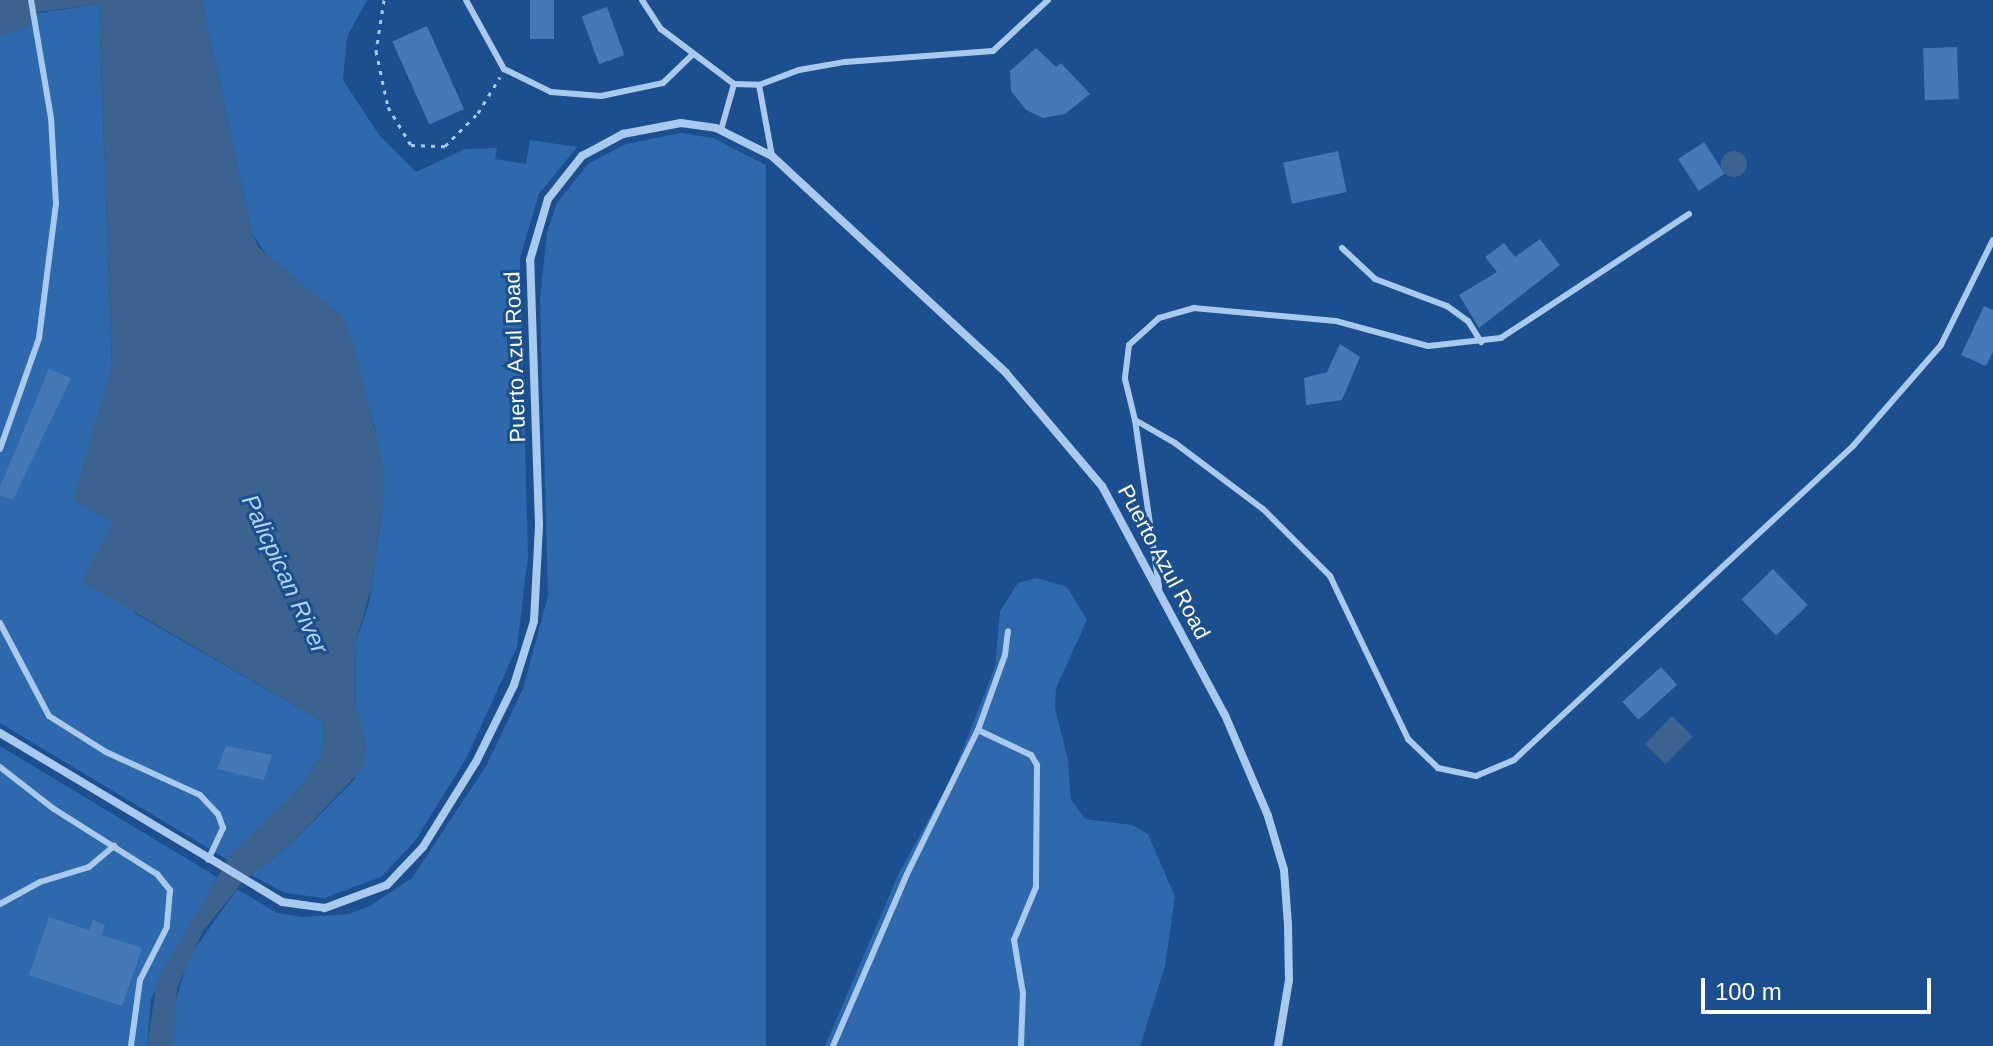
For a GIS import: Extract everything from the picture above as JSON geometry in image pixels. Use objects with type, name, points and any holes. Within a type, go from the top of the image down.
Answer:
[{"type":"street","name":"Puerto Azul Road","points":[[0,733],[264,895],[325,908],[387,885],[423,847],[460,791],[514,685],[534,621],[539,525],[530,260],[548,199],[582,156],[623,134],[681,123],[721,130],[772,156],[1006,373],[1102,486],[1225,715],[1268,816],[1284,870],[1289,980],[1278,1046]]},
{"type":"lane","points":[[0,449],[39,338],[56,204],[51,118],[31,0]]},
{"type":"lane","points":[[466,0],[504,69],[551,92],[601,96],[663,83],[693,54]]},
{"type":"lane","points":[[642,0],[661,29],[734,84],[759,85],[799,70],[845,62],[993,51],[1048,0]]},
{"type":"lane","points":[[721,130],[734,84]]},
{"type":"lane","points":[[759,85],[772,156]]},
{"type":"lane","points":[[1159,589],[1135,420],[1125,379],[1129,345],[1159,318],[1194,308],[1336,321],[1428,346],[1481,342],[1501,338],[1689,214]]},
{"type":"lane","points":[[1135,420],[1175,443],[1263,509],[1330,576],[1408,739],[1438,768],[1476,776],[1514,760],[1853,446],[1941,345],[1993,240]]},
{"type":"lane","points":[[1342,248],[1375,279],[1447,306],[1468,321],[1481,342]]},
{"type":"lane","points":[[0,623],[49,716],[106,752],[200,795],[218,814],[223,828],[209,861]]},
{"type":"lane","points":[[833,1046],[907,874],[978,730],[1005,655],[1008,631]]},
{"type":"lane","points":[[978,730],[1031,755],[1037,765],[1036,887],[1014,940],[1023,993],[1021,1046]]},
{"type":"lane","points":[[0,767],[157,874],[172,902],[167,927],[140,980],[131,1046]]},
{"type":"lane","points":[[0,904],[40,882],[89,867],[114,846]]},
{"type":"path","points":[[384,0],[376,51],[388,107],[411,145],[445,146],[478,113],[504,69]]},
{"type":"shaded area","points":[[202,0],[367,0],[347,37],[343,80],[379,135],[416,172],[465,149],[497,148],[495,159],[526,164],[530,140],[577,147],[539,194],[520,258],[528,556],[517,647],[467,757],[415,841],[381,877],[324,898],[285,893],[251,875],[289,846],[355,779],[356,642],[369,603],[384,498],[375,428],[364,392],[252,234]]},
{"type":"shaded area","points":[[99,4],[112,365],[101,415],[113,522],[134,613],[322,721],[324,732],[321,755],[300,787],[228,860],[0,723],[0,36],[28,27],[31,14]]},
{"type":"shaded area","points":[[681,133],[713,138],[766,165],[766,1046],[174,1046],[173,1010],[189,957],[237,889],[277,913],[304,917],[349,914],[370,906],[412,878],[486,766],[523,689],[548,596],[540,299],[547,232],[557,203],[588,164],[626,144]]},
{"type":"shaded area","points":[[1037,578],[1067,587],[1087,620],[1056,688],[1055,708],[1068,760],[1071,799],[1085,819],[1132,825],[1148,834],[1175,897],[1165,966],[1140,1046],[825,1046],[899,873],[952,777],[995,667],[1000,611],[1018,583]]},
{"type":"shaded area","points":[[0,746],[217,877],[151,999],[147,1046],[0,1046]]},
{"type":"water","name":"Palicpican River","points":[[0,0],[202,0],[252,234],[259,248],[342,316],[354,344],[383,464],[384,498],[371,588],[356,642],[355,702],[367,745],[363,768],[289,846],[243,881],[203,931],[177,988],[174,1046],[147,1046],[157,980],[229,857],[300,787],[321,755],[324,732],[322,721],[81,581],[113,522],[73,500],[112,365],[99,4],[31,13],[28,27],[0,36]]},
{"type":"water","points":[[1734,151],[1743,155],[1747,164],[1743,173],[1734,177],[1725,173],[1721,164],[1725,155]]},
{"type":"water","points":[[1672,716],[1693,736],[1666,764],[1645,744]]},
{"type":"building","points":[[530,0],[554,0],[554,39],[530,39]]},
{"type":"building","points":[[607,7],[624,55],[599,64],[582,16]]},
{"type":"building","points":[[427,26],[464,109],[429,125],[392,41]]},
{"type":"building","points":[[1957,47],[1959,99],[1925,100],[1923,48]]},
{"type":"building","points":[[1036,48],[1056,67],[1061,63],[1090,94],[1065,114],[1043,118],[1026,110],[1011,91],[1010,71]]},
{"type":"building","points":[[1704,142],[1725,174],[1699,191],[1678,159]]},
{"type":"building","points":[[1338,151],[1347,192],[1292,204],[1283,163]]},
{"type":"building","points":[[1540,239],[1560,265],[1479,328],[1459,295],[1497,272],[1485,257],[1504,243],[1515,257]]},
{"type":"building","points":[[1984,306],[1993,310],[1993,352],[1986,366],[1961,355]]},
{"type":"building","points":[[1340,344],[1360,357],[1342,400],[1306,405],[1304,378],[1327,372]]},
{"type":"building","points":[[49,369],[71,378],[13,500],[0,495],[0,487]]},
{"type":"building","points":[[1773,569],[1808,605],[1776,636],[1741,600]]},
{"type":"building","points":[[1661,667],[1677,685],[1638,720],[1622,702]]},
{"type":"building","points":[[226,746],[272,755],[264,780],[217,769]]},
{"type":"building","points":[[49,917],[89,930],[93,920],[105,925],[102,935],[142,948],[122,1006],[29,975]]}]
